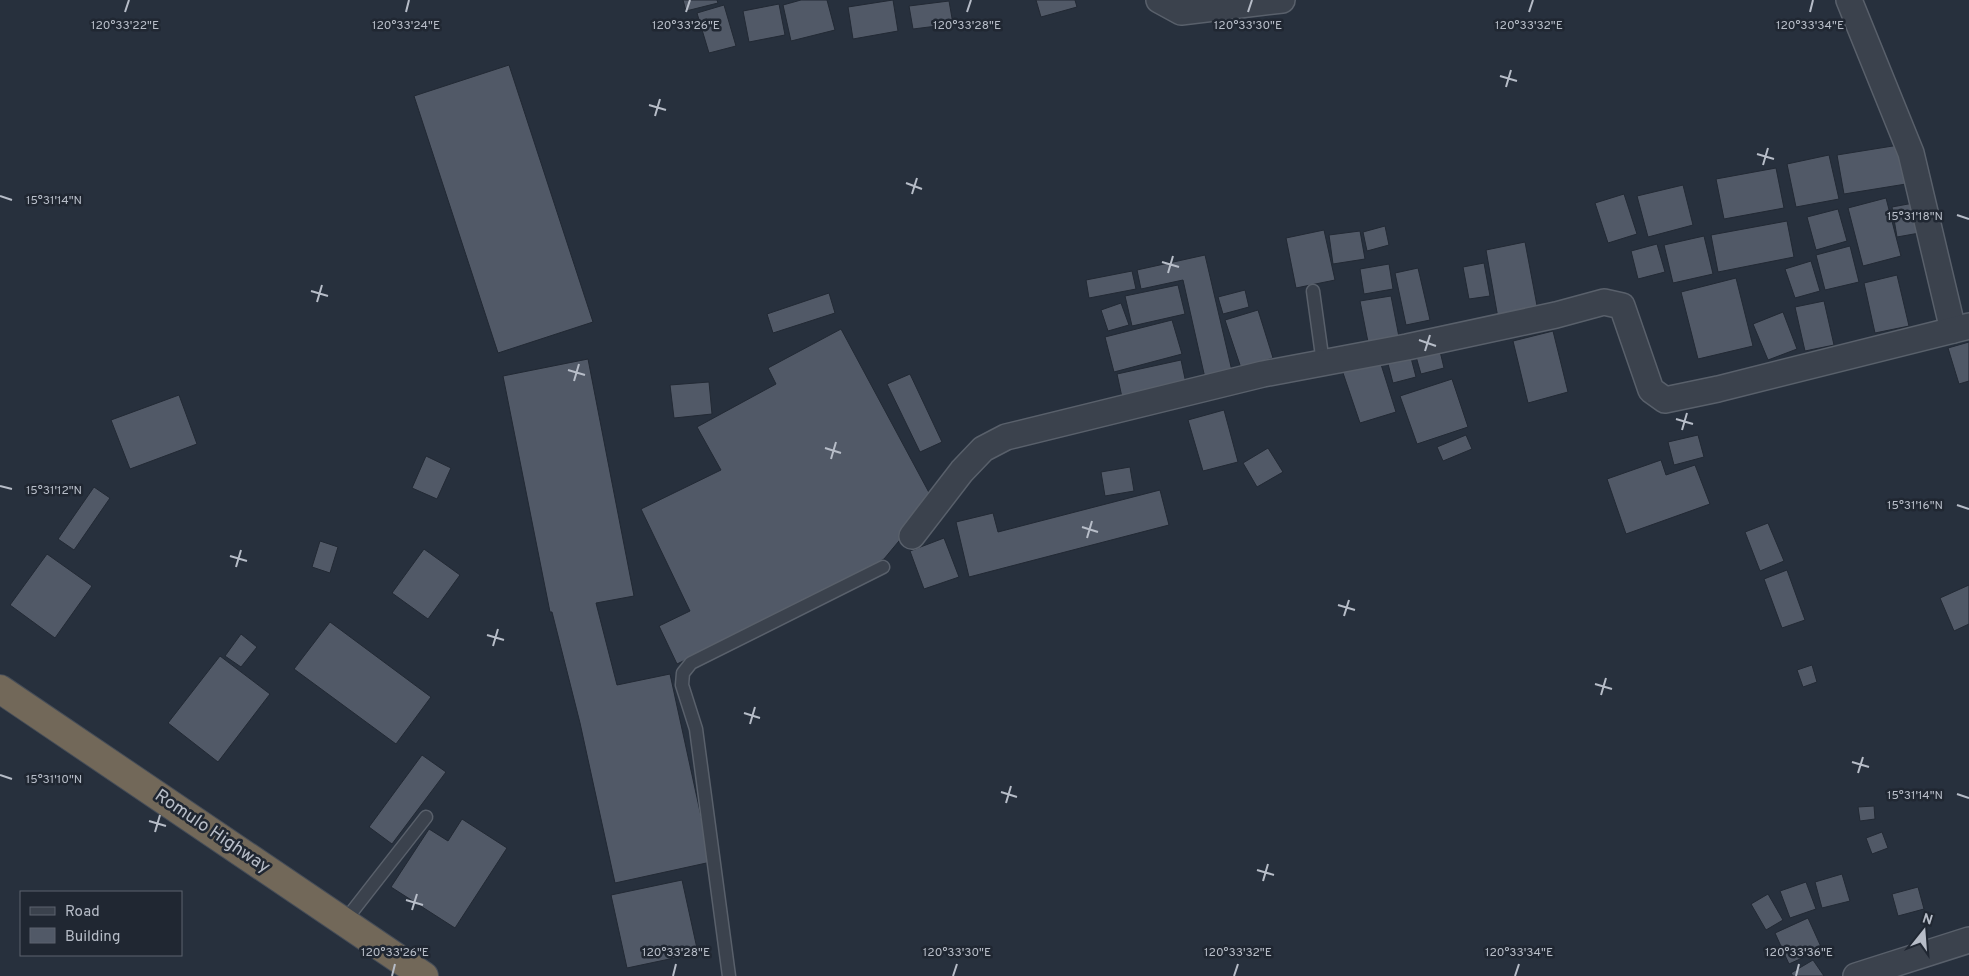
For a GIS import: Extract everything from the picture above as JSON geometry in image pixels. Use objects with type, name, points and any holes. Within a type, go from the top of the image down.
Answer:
[{"type":"highway","name":"Romulo Highway","points":[[0,689],[424,976]]},
{"type":"street","points":[[1159,0],[1181,12],[1282,0]]},
{"type":"street","points":[[912,536],[962,471],[983,448],[1006,437],[1263,374],[1556,315],[1604,302],[1622,306],[1651,390],[1664,400],[1718,389],[1961,328],[1911,153],[1849,0]]},
{"type":"street","points":[[1856,976],[1969,940]]},
{"type":"lane","points":[[1313,291],[1323,363]]},
{"type":"lane","points":[[728,976],[696,729],[682,685],[683,673],[691,663],[883,567]]},
{"type":"lane","points":[[344,922],[426,817]]},
{"type":"building","points":[[683,0],[717,0],[718,3],[686,11]]},
{"type":"building","points":[[801,0],[827,0],[835,30],[791,41],[783,5]]},
{"type":"building","points":[[893,0],[898,31],[853,39],[848,7]]},
{"type":"building","points":[[1036,0],[1075,0],[1077,7],[1041,17]]},
{"type":"building","points":[[949,1],[953,24],[913,29],[909,6]]},
{"type":"building","points":[[779,4],[785,35],[749,42],[743,11]]},
{"type":"building","points":[[724,5],[736,46],[709,53],[697,13]]},
{"type":"building","points":[[509,65],[593,322],[498,353],[414,96]]},
{"type":"building","points":[[1899,145],[1906,184],[1844,194],[1837,155]]},
{"type":"building","points":[[1829,155],[1839,199],[1796,207],[1787,164]]},
{"type":"building","points":[[1776,168],[1784,208],[1724,219],[1716,179]]},
{"type":"building","points":[[1683,185],[1693,225],[1648,237],[1637,196]]},
{"type":"building","points":[[1624,194],[1637,234],[1608,243],[1595,203]]},
{"type":"building","points":[[1886,198],[1901,256],[1863,266],[1848,208]]},
{"type":"building","points":[[1919,202],[1925,232],[1897,237],[1892,207]]},
{"type":"building","points":[[1838,209],[1847,241],[1816,250],[1807,217]]},
{"type":"building","points":[[1787,221],[1794,257],[1718,272],[1711,235]]},
{"type":"building","points":[[1385,226],[1389,245],[1367,251],[1363,232]]},
{"type":"building","points":[[1324,230],[1335,280],[1296,288],[1286,238]]},
{"type":"building","points":[[1360,231],[1365,259],[1333,264],[1329,235]]},
{"type":"building","points":[[1704,236],[1713,274],[1673,283],[1664,245]]},
{"type":"building","points":[[1525,242],[1538,311],[1498,318],[1486,250]]},
{"type":"building","points":[[1657,244],[1665,272],[1638,279],[1631,251]]},
{"type":"building","points":[[1850,246],[1859,282],[1825,290],[1816,255]]},
{"type":"building","points":[[1205,255],[1232,371],[1205,378],[1183,280],[1141,289],[1137,270]]},
{"type":"building","points":[[1811,261],[1820,291],[1795,298],[1785,269]]},
{"type":"building","points":[[1484,263],[1490,296],[1469,299],[1463,267]]},
{"type":"building","points":[[1389,264],[1393,289],[1364,294],[1360,269]]},
{"type":"building","points":[[1418,268],[1430,320],[1406,325],[1395,273]]},
{"type":"building","points":[[1132,271],[1136,289],[1089,298],[1086,280]]},
{"type":"building","points":[[1897,275],[1909,326],[1875,333],[1864,283]]},
{"type":"building","points":[[1736,278],[1753,346],[1698,359],[1681,292]]},
{"type":"building","points":[[1178,285],[1185,314],[1132,326],[1125,296]]},
{"type":"building","points":[[1245,290],[1249,307],[1223,314],[1218,297]]},
{"type":"building","points":[[829,293],[835,313],[773,333],[767,314]]},
{"type":"building","points":[[1391,296],[1399,337],[1368,342],[1360,301]]},
{"type":"building","points":[[1824,301],[1834,345],[1805,351],[1795,307]]},
{"type":"building","points":[[1121,303],[1129,325],[1108,331],[1101,310]]},
{"type":"building","points":[[1258,310],[1273,358],[1241,368],[1225,320]]},
{"type":"building","points":[[1783,312],[1797,349],[1768,360],[1753,324]]},
{"type":"building","points":[[1172,320],[1182,354],[1114,372],[1105,337]]},
{"type":"building","points":[[841,329],[933,500],[884,559],[802,603],[677,664],[659,626],[690,611],[641,509],[721,470],[697,427],[776,384],[768,368]]},
{"type":"building","points":[[1553,331],[1568,392],[1528,403],[1513,341]]},
{"type":"building","points":[[1969,342],[1969,381],[1959,384],[1948,348]]},
{"type":"building","points":[[1439,347],[1444,368],[1421,374],[1415,353]]},
{"type":"building","points":[[1410,354],[1416,377],[1393,383],[1387,360]]},
{"type":"building","points":[[1379,358],[1396,412],[1360,423],[1342,370]]},
{"type":"building","points":[[588,359],[634,596],[596,603],[617,685],[670,674],[711,862],[615,883],[580,723],[552,612],[550,612],[503,376]]},
{"type":"building","points":[[1181,360],[1187,388],[1123,402],[1117,374]]},
{"type":"building","points":[[910,374],[942,442],[920,452],[887,384]]},
{"type":"building","points":[[1452,379],[1468,427],[1417,444],[1400,396]]},
{"type":"building","points":[[709,382],[712,414],[674,418],[670,385]]},
{"type":"building","points":[[179,395],[197,444],[130,469],[111,420]]},
{"type":"building","points":[[1224,410],[1238,462],[1203,471],[1188,420]]},
{"type":"building","points":[[1466,435],[1472,449],[1443,461],[1437,447]]},
{"type":"building","points":[[1698,435],[1704,457],[1674,465],[1668,442]]},
{"type":"building","points":[[1268,448],[1283,472],[1257,487],[1243,463]]},
{"type":"building","points":[[426,456],[451,468],[437,499],[412,488]]},
{"type":"building","points":[[1661,460],[1666,475],[1695,465],[1710,504],[1626,534],[1607,479]]},
{"type":"building","points":[[1130,467],[1134,491],[1105,496],[1101,472]]},
{"type":"building","points":[[94,487],[110,498],[74,550],[58,539]]},
{"type":"building","points":[[1160,490],[1169,525],[969,577],[956,522],[993,513],[998,532]]},
{"type":"building","points":[[1768,523],[1784,561],[1760,571],[1745,532]]},
{"type":"building","points":[[944,538],[959,577],[924,589],[910,551]]},
{"type":"building","points":[[320,541],[338,547],[330,573],[312,567]]},
{"type":"building","points":[[424,549],[460,575],[428,619],[392,593]]},
{"type":"building","points":[[47,554],[92,586],[55,638],[10,605]]},
{"type":"building","points":[[1787,570],[1805,620],[1782,628],[1764,579]]},
{"type":"building","points":[[1969,585],[1969,624],[1954,631],[1940,598]]},
{"type":"building","points":[[330,622],[431,697],[396,744],[294,669]]},
{"type":"building","points":[[241,634],[257,647],[241,667],[225,656]]},
{"type":"building","points":[[220,656],[270,694],[218,762],[168,723]]},
{"type":"building","points":[[1812,665],[1817,682],[1803,687],[1797,670]]},
{"type":"building","points":[[422,755],[446,772],[392,844],[369,827]]},
{"type":"building","points":[[1874,806],[1875,819],[1860,821],[1858,807]]},
{"type":"building","points":[[462,819],[507,848],[455,928],[391,887],[429,829],[448,841]]},
{"type":"building","points":[[1882,832],[1888,848],[1872,854],[1866,838]]},
{"type":"building","points":[[1842,874],[1850,901],[1822,908],[1815,882]]},
{"type":"building","points":[[682,880],[698,953],[627,968],[611,895]]},
{"type":"building","points":[[1806,882],[1816,909],[1790,918],[1780,891]]},
{"type":"building","points":[[1918,887],[1924,909],[1898,916],[1892,894]]},
{"type":"building","points":[[1768,894],[1783,920],[1766,930],[1751,904]]},
{"type":"building","points":[[1808,918],[1822,949],[1789,964],[1775,933]]},
{"type":"building","points":[[1813,960],[1824,976],[1793,976],[1791,973]]}]
